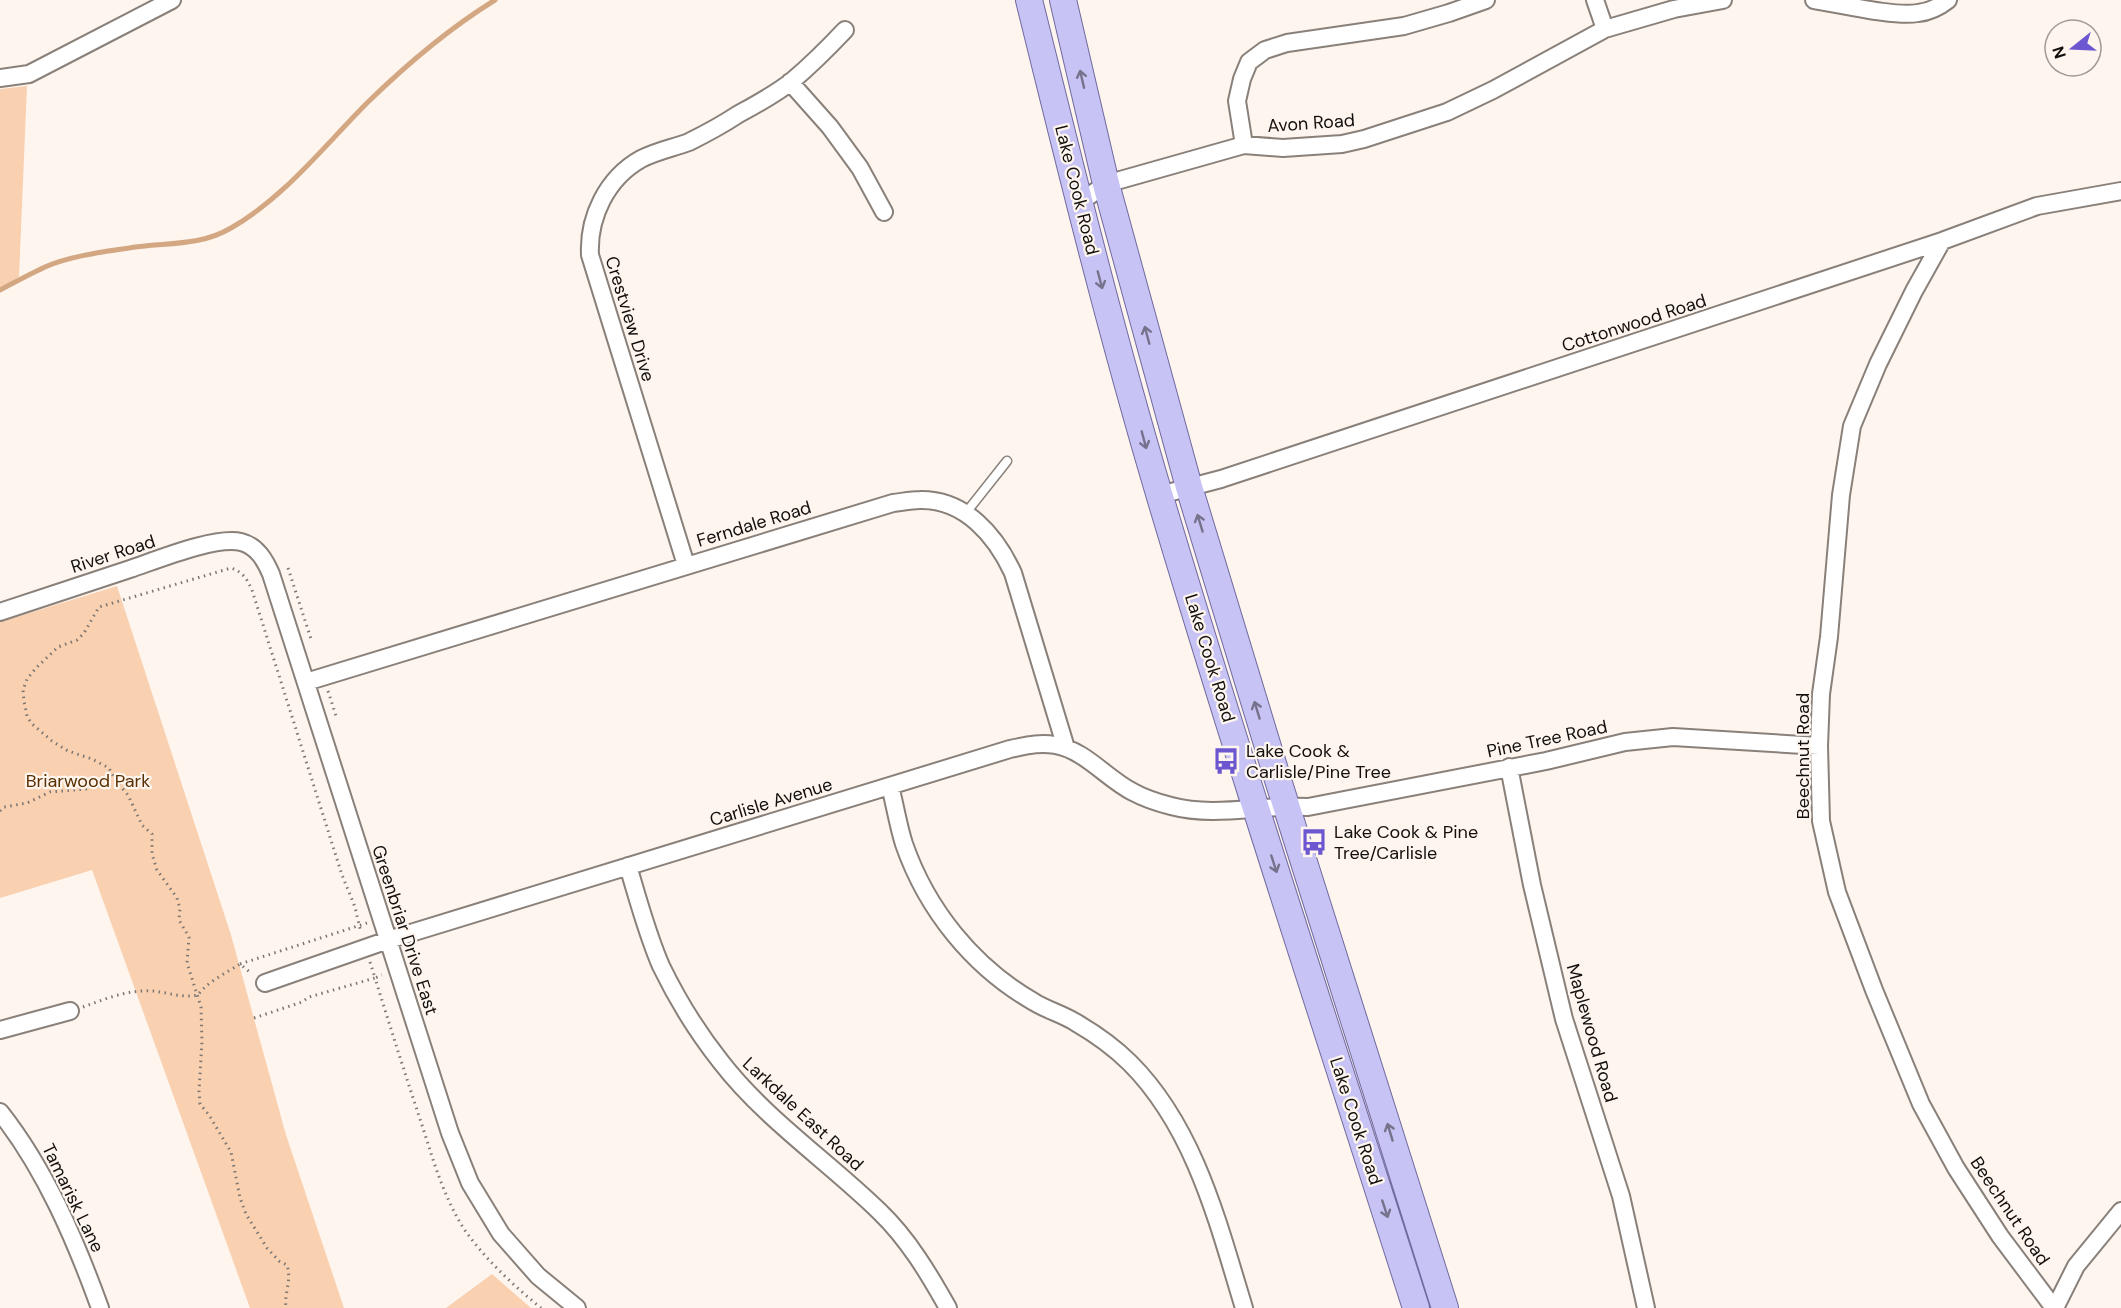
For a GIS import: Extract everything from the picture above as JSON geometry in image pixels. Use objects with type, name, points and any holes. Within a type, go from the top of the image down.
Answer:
[{"type":"main road","name":"Lake Cook Road","points":[[1029,0],[1079,204],[1160,495],[1256,808],[1416,1308]]},
{"type":"main road","name":"Lake Cook Road","points":[[1063,0],[1106,184],[1189,487],[1286,806],[1445,1308]]},
{"type":"street","points":[[0,78],[29,74],[172,0]]},
{"type":"street","points":[[1245,145],[1237,101],[1249,62],[1265,50],[1287,43],[1404,26],[1486,0]]},
{"type":"street","points":[[1595,0],[1605,29]]},
{"type":"street","name":"Avon Road","points":[[1079,204],[1106,184],[1245,145],[1283,148],[1342,144],[1386,132],[1447,112],[1493,90],[1605,29],[1674,9],[1723,0]]},
{"type":"street","points":[[1814,0],[1899,14],[1917,14],[1933,9],[1948,0]]},
{"type":"street","name":"Crestview Drive","points":[[686,565],[590,255],[589,238],[592,223],[612,183],[624,171],[642,158],[689,141],[737,116],[790,82],[845,30]]},
{"type":"street","points":[[790,82],[830,127],[854,159],[884,212]]},
{"type":"street","name":"Cottonwood Road","points":[[1160,495],[1221,479],[1942,242],[2037,206],[2121,191]]},
{"type":"street","name":"Beechnut Road","points":[[1942,242],[1914,291],[1878,364],[1852,426],[1841,495],[1829,637],[1821,694],[1819,746],[1821,821],[1837,892],[1921,1104],[1956,1168],[2000,1236],[2055,1308]]},
{"type":"street","name":"Ferndale Road","points":[[306,682],[892,502],[922,500],[950,505],[976,521],[992,536],[1006,556],[1066,748]]},
{"type":"street","name":"River Road","points":[[0,612],[182,552],[222,541],[241,542]]},
{"type":"street","name":"Greenbriar Drive East","points":[[241,542],[252,547],[264,559],[271,574],[450,1133],[470,1183],[501,1234],[538,1276],[577,1308]]},
{"type":"street","name":"Pine Tree Road","points":[[1286,806],[1308,807],[1546,761],[1625,742],[1673,737],[1819,746]]},
{"type":"street","name":"Carlisle Avenue","points":[[265,983],[388,940],[1010,749],[1039,743],[1058,745],[1075,752],[1132,792],[1172,807],[1211,812],[1286,806]]},
{"type":"street","name":"Maplewood Road","points":[[1509,767],[1532,885],[1564,1019],[1622,1196],[1646,1308]]},
{"type":"street","points":[[890,786],[903,842],[919,881],[940,917],[968,951],[1001,981],[1034,1003],[1074,1022],[1103,1040],[1130,1063],[1162,1102],[1188,1147],[1208,1195],[1244,1308]]},
{"type":"street","name":"Larkdale East Road","points":[[628,866],[661,966],[687,1013],[722,1063],[757,1101],[881,1213],[909,1245],[933,1280],[948,1308]]},
{"type":"street","points":[[0,1030],[70,1011]]},
{"type":"street","name":"Tamarisk Lane","points":[[0,1112],[20,1137],[53,1197],[85,1267],[100,1308]]},
{"type":"street","points":[[2055,1308],[2076,1266],[2121,1211]]},
{"type":"lane","points":[[964,514],[1007,461]]},
{"type":"path","points":[[286,564],[313,644]]},
{"type":"path","points":[[70,1011],[114,996],[144,990],[186,997],[198,995],[204,986],[240,964],[359,925],[252,590],[246,577],[231,568],[99,608],[84,633],[77,640],[58,647],[27,679],[23,690],[27,716],[31,723],[51,741],[68,751],[92,759],[109,768],[128,795],[142,825],[152,834],[152,854],[157,870],[177,898],[180,909],[179,920],[189,937],[187,963],[198,995],[201,1007],[198,1092],[200,1104],[231,1152],[240,1198],[246,1214],[267,1248],[279,1261],[287,1265],[291,1278],[285,1298],[286,1308]]},
{"type":"path","points":[[323,677],[339,725]]},
{"type":"path","points":[[0,811],[4,807],[27,803],[50,792],[86,789],[116,781]]},
{"type":"path","points":[[240,964],[265,983]]},
{"type":"path","points":[[254,1018],[302,1002],[309,997],[375,978],[436,1167],[451,1204],[464,1228],[479,1248],[514,1286],[541,1308]]},
{"type":"green space","points":[[27,86],[19,277],[0,289],[0,89]]},
{"type":"green space","name":"Briarwood Park","points":[[117,586],[231,935],[286,1135],[344,1308],[250,1308],[92,870],[0,898],[0,622]]},
{"type":"green space","points":[[492,1274],[531,1308],[446,1308]]},
{"type":"waterway","points":[[0,290],[45,267],[65,260],[129,248],[194,241],[231,228],[251,215],[286,186],[368,102],[413,61],[444,35],[495,0]]},
{"type":"place","name":"Lake Cook & Carlisle/Pine Tree","points":[[1226,761]]},
{"type":"place","name":"Lake Cook & Pine Tree/Carlisle","points":[[1314,842]]}]
